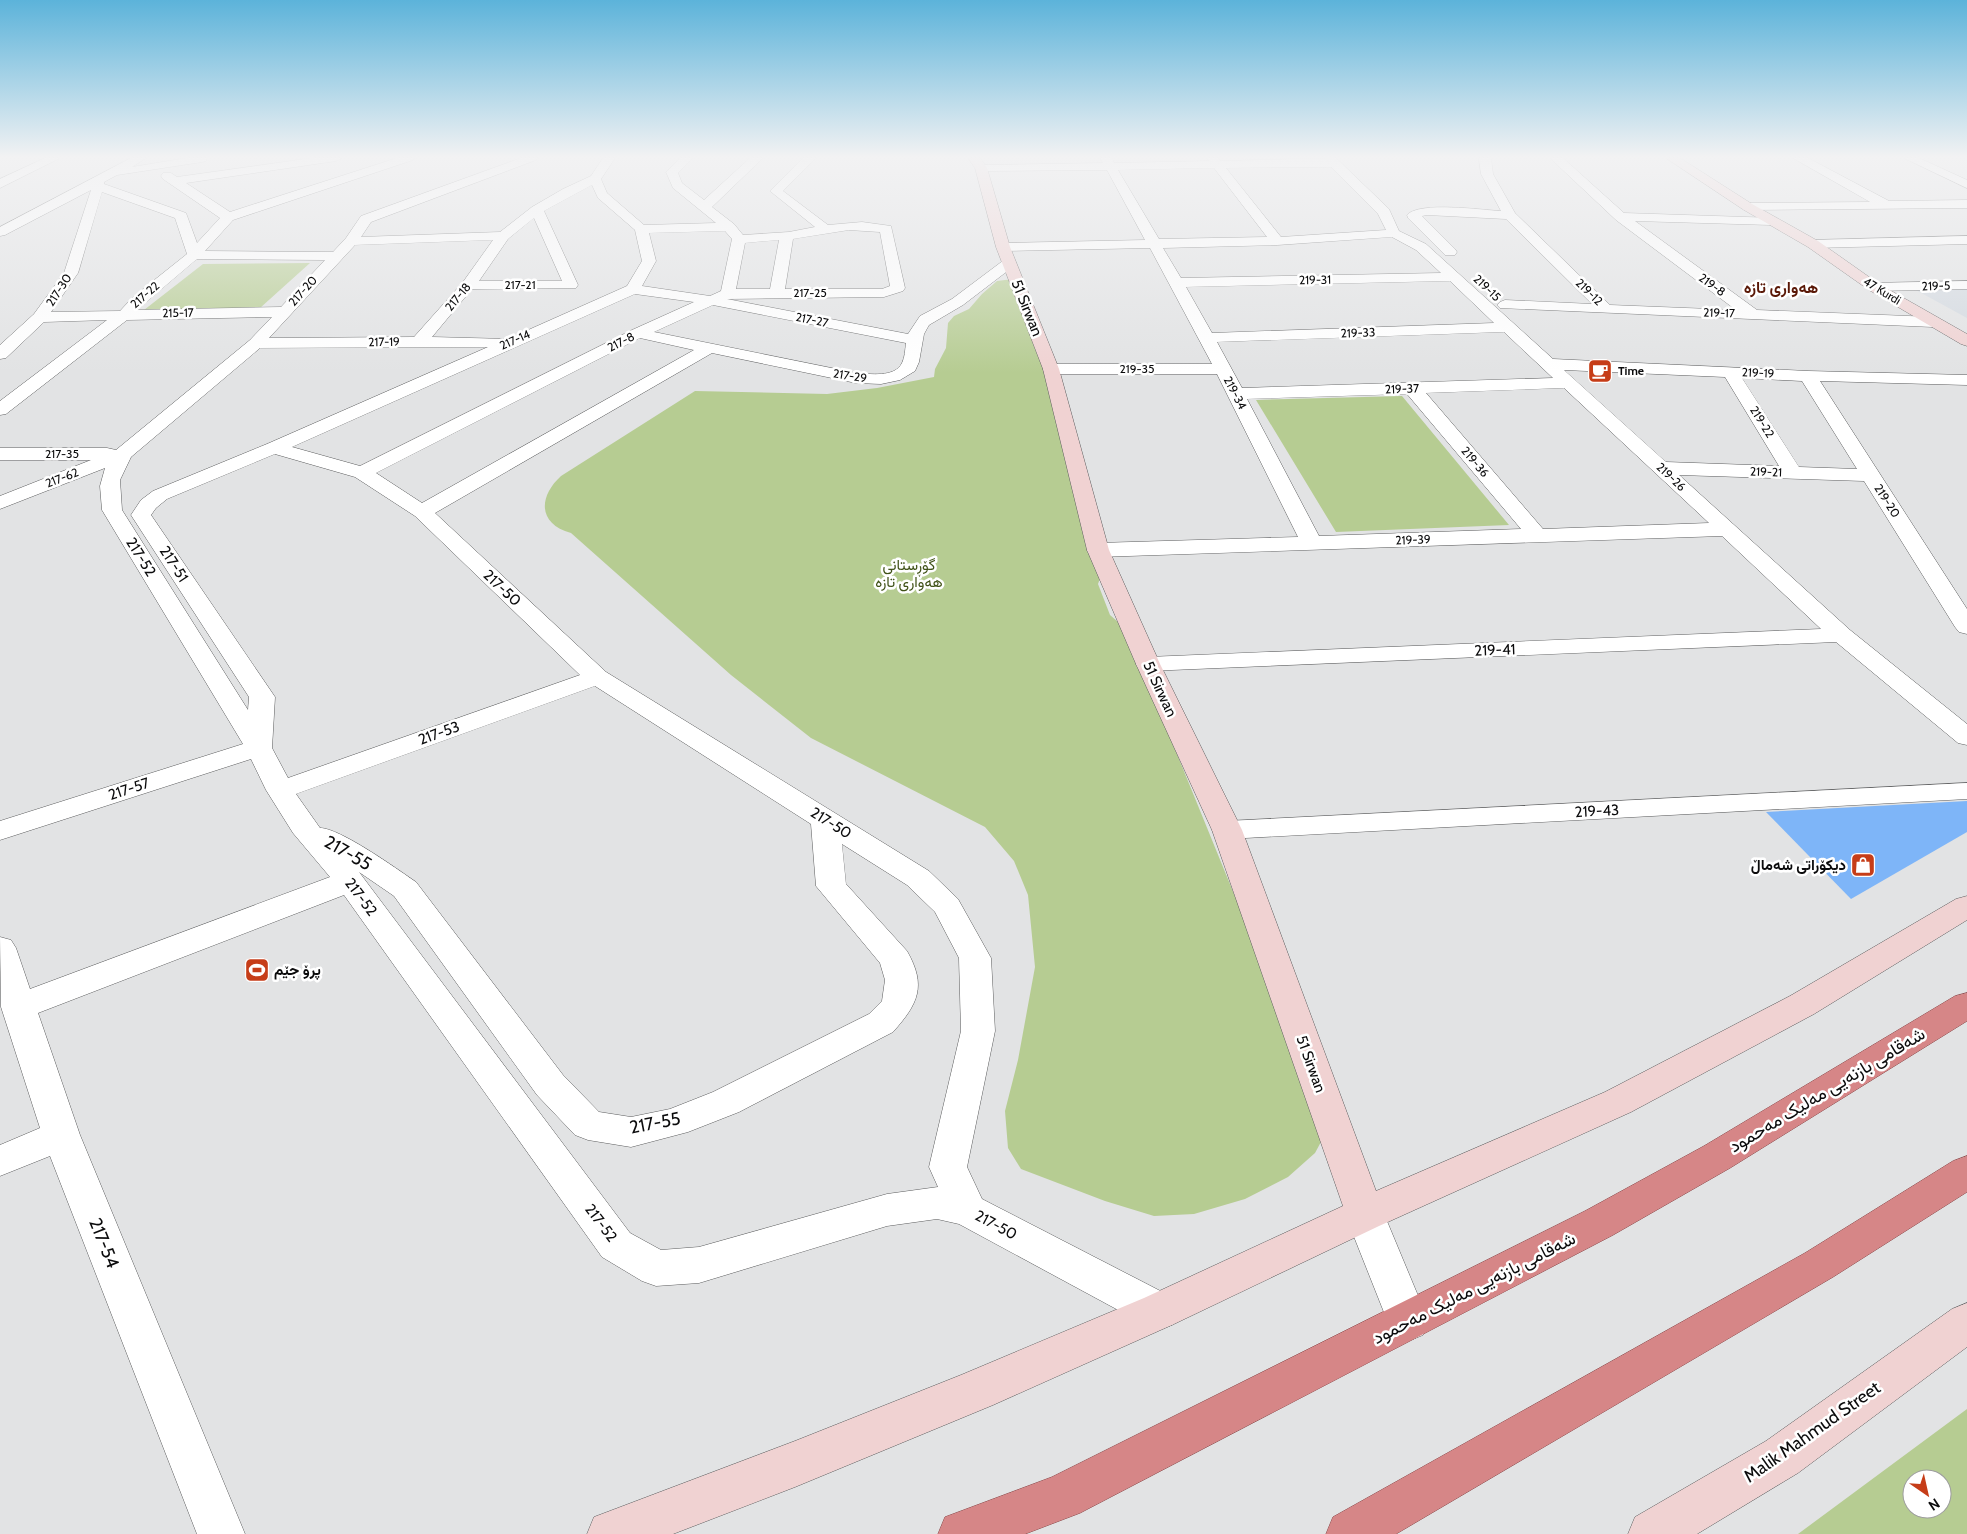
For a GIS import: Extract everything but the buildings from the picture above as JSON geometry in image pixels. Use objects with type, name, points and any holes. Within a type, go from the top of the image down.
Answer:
[{"type":"highway","name":"شەقامی بازنەیی مەلیک مەحمود","points":[[962,1534],[1063,1496],[1408,1322],[1599,1223],[1717,1156],[1967,1005]]},
{"type":"highway","points":[[1350,1534],[1819,1264],[1967,1172]]},
{"type":"main road","name":"51 Sirwan","points":[[998,230],[1006,255],[1052,369],[1098,550],[1148,664],[1227,830],[1365,1214]]},
{"type":"main road","name":"47 Kurdi","points":[[1789,230],[1813,244],[1874,287],[1967,341]]},
{"type":"main road","points":[[611,1534],[786,1468],[950,1401],[1159,1311],[1365,1214],[1627,1097],[1802,1006],[1967,906]]},
{"type":"main road","name":"Malik Mahmud Street","points":[[1652,1534],[1782,1457],[1967,1322]]},
{"type":"street","name":"217-30","points":[[0,354],[38,320],[71,273],[83,230]]},
{"type":"street","points":[[185,230],[194,256],[335,256]]},
{"type":"street","name":"217-22","points":[[0,410],[125,314],[138,300],[194,256],[217,230]]},
{"type":"street","name":"217-20","points":[[123,454],[256,343],[351,241],[359,230]]},
{"type":"street","name":"217-18","points":[[419,342],[468,285],[503,236],[511,230]]},
{"type":"street","points":[[518,339],[571,285],[546,230]]},
{"type":"street","points":[[633,290],[649,260],[641,230]]},
{"type":"street","points":[[655,230],[788,236],[817,230]]},
{"type":"street","points":[[730,230],[734,233]]},
{"type":"street","name":"217-25","points":[[728,293],[884,293],[892,291],[898,288],[886,230]]},
{"type":"street","name":"219-34","points":[[1147,230],[1206,338],[1312,543]]},
{"type":"street","points":[[1268,230],[1277,241]]},
{"type":"street","points":[[1006,255],[1155,244],[1277,241],[1394,233],[1392,230]]},
{"type":"street","points":[[1425,230],[1456,268]]},
{"type":"street","name":"219-12","points":[[1525,230],[1606,309]]},
{"type":"street","name":"219-8","points":[[1636,230],[1753,315]]},
{"type":"street","points":[[728,293],[734,233]]},
{"type":"street","name":"219-26","points":[[1394,233],[1422,247],[1456,268],[1509,328],[1548,364],[1569,374],[1662,468],[1842,635],[1967,736]]},
{"type":"street","points":[[351,241],[503,236]]},
{"type":"street","points":[[778,293],[788,236]]},
{"type":"street","points":[[1813,244],[1967,240]]},
{"type":"street","name":"217-29","points":[[638,333],[871,380],[903,373],[909,368],[918,328],[924,321],[964,297],[1006,255]]},
{"type":"street","name":"219-31","points":[[1176,283],[1456,268]]},
{"type":"street","name":"217-21","points":[[468,285],[571,285]]},
{"type":"street","name":"219-5","points":[[1874,287],[1967,285]]},
{"type":"street","name":"217-27","points":[[633,290],[709,300],[915,340]]},
{"type":"street","name":"217-14","points":[[274,448],[633,290]]},
{"type":"street","name":"217-8","points":[[362,473],[638,333],[728,293]]},
{"type":"street","name":"219-17","points":[[1501,302],[1606,309],[1933,322]]},
{"type":"street","name":"219-15","points":[[1501,302],[1569,374]]},
{"type":"street","name":"215-17","points":[[9,325],[38,320],[125,314],[285,312]]},
{"type":"street","name":"219-33","points":[[1206,338],[1509,328]]},
{"type":"street","name":"217-19","points":[[256,343],[518,339]]},
{"type":"street","points":[[422,512],[709,348]]},
{"type":"street","name":"219-35","points":[[1052,369],[1222,369]]},
{"type":"street","name":"219-19","points":[[1569,374],[1730,372],[1967,380]]},
{"type":"street","name":"219-22","points":[[1730,372],[1793,473]]},
{"type":"street","name":"219-37","points":[[1235,394],[1412,388],[1569,374]]},
{"type":"street","name":"219-20","points":[[1808,376],[1967,627]]},
{"type":"street","name":"219-36","points":[[1412,388],[1538,536]]},
{"type":"street","name":"217-50","points":[[274,448],[362,473],[422,512],[597,677],[918,878],[947,906],[975,958],[978,1031],[948,1167],[968,1210],[1159,1311]]},
{"type":"street","name":"217-51","points":[[259,748],[262,698],[141,515],[148,504],[160,495],[274,448]]},
{"type":"street","name":"217-35","points":[[0,454],[123,454]]},
{"type":"street","name":"217-62","points":[[0,503],[123,454]]},
{"type":"street","name":"217-52","points":[[123,454],[111,474],[109,493],[112,510],[259,748],[280,790],[303,827],[350,882],[616,1245],[656,1268],[699,1266],[887,1210],[936,1203],[968,1210]]},
{"type":"street","name":"219-21","points":[[1662,468],[1870,475]]},
{"type":"street","name":"219-39","points":[[1098,550],[1727,529]]},
{"type":"street","name":"219-41","points":[[1148,664],[1842,635]]},
{"type":"street","name":"217-53","points":[[280,790],[597,677]]},
{"type":"street","name":"217-57","points":[[0,831],[259,748]]},
{"type":"street","name":"219-43","points":[[1227,830],[1967,791]]},
{"type":"street","name":"217-55","points":[[303,827],[373,867],[406,889],[550,1085],[588,1125],[631,1132],[675,1122],[726,1102],[881,1023],[898,1006],[902,980],[895,959],[831,886],[825,819]]},
{"type":"street","points":[[18,1007],[350,882]]},
{"type":"street","name":"217-54","points":[[0,948],[61,1135],[221,1534]]},
{"type":"street","points":[[0,1161],[61,1135]]},
{"type":"street","points":[[1365,1214],[1408,1322]]},
{"type":"shaded area","points":[[1967,288],[1967,318],[1914,289]]},
{"type":"green space","points":[[310,263],[260,308],[144,310],[203,264]]},
{"type":"green space","name":"گۆڕستانی هەواری تازە","points":[[1013,279],[1023,283],[1102,573],[1098,584],[1110,615],[1126,629],[1329,1127],[1315,1153],[1288,1177],[1245,1199],[1194,1214],[1154,1216],[1105,1201],[1021,1169],[1008,1148],[1005,1111],[1018,1060],[1035,967],[1028,895],[1014,861],[985,827],[811,738],[731,675],[571,533],[560,529],[552,523],[547,517],[545,509],[548,492],[561,476],[695,391],[827,394],[877,388],[934,377],[935,369],[946,348],[948,323],[954,316],[969,309],[997,281]]},
{"type":"green space","points":[[1402,396],[1509,525],[1336,532],[1256,400]]},
{"type":"green space","points":[[1967,1409],[1967,1534],[1798,1534]]},
{"type":"place","name":"Time","points":[[1600,371]]},
{"type":"place","name":"دیکۆراتی شەماڵ","points":[[1863,865]]},
{"type":"place","name":"پرۆ جێم","points":[[257,970]]},
{"type":"district","name":"هەواری تازە","points":[[1781,287]]}]
